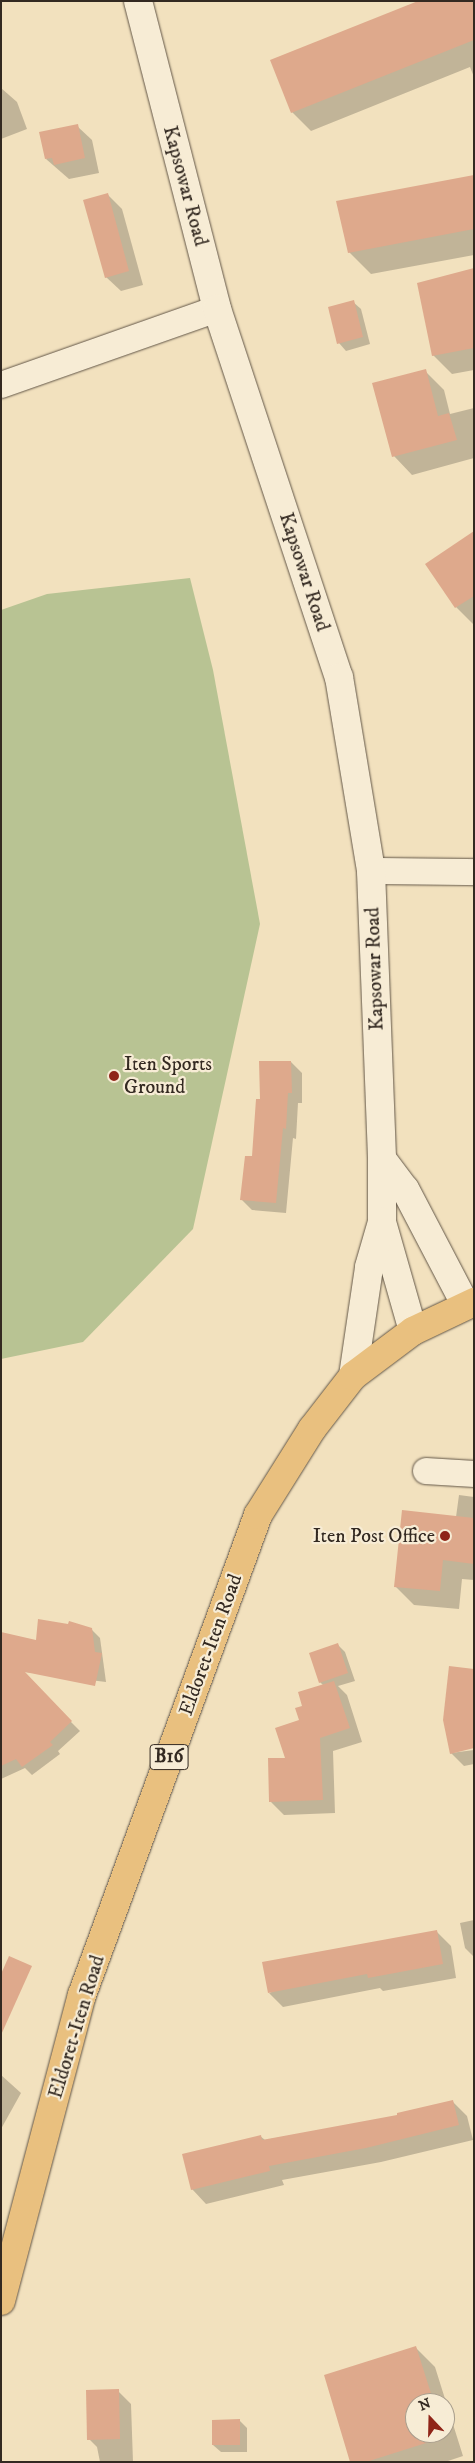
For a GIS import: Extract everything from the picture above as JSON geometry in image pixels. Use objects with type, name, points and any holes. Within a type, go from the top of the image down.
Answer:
[{"type":"main road","name":"Kapsowar Road","points":[[138,1],[217,309],[339,677],[371,871],[382,1159],[382,1222],[413,1331]]},
{"type":"main road","points":[[382,1159],[405,1189],[469,1303]]},
{"type":"main road","points":[[353,1376],[369,1267],[382,1222]]},
{"type":"main road","name":"Eldoret-Iten Road","points":[[1,2301],[82,1995],[258,1516],[312,1429],[353,1376],[413,1331],[469,1303]]},
{"type":"street","points":[[1,385],[217,309]]},
{"type":"street","points":[[371,871],[474,872]]},
{"type":"street","points":[[426,1471],[474,1474]]},
{"type":"green space","name":"Iten Sports Ground","points":[[190,578],[213,670],[260,924],[193,1229],[83,1342],[1,1359],[1,610],[47,594]]},
{"type":"building","points":[[418,1],[474,1],[474,40],[291,113],[270,60]]},
{"type":"building","points":[[78,124],[85,158],[54,165],[52,158],[45,159],[39,132]]},
{"type":"building","points":[[474,175],[474,229],[348,253],[336,201]]},
{"type":"building","points":[[108,193],[129,271],[105,278],[83,200]]},
{"type":"building","points":[[474,268],[474,348],[432,356],[417,283]]},
{"type":"building","points":[[354,300],[363,337],[337,344],[328,307]]},
{"type":"building","points":[[426,369],[438,416],[449,413],[457,440],[392,457],[372,383]]},
{"type":"building","points":[[474,531],[474,596],[455,608],[425,564]]},
{"type":"building","points":[[259,1061],[291,1061],[292,1093],[288,1093],[286,1129],[283,1128],[276,1203],[240,1200],[245,1156],[252,1156],[256,1099],[260,1099]]},
{"type":"building","points":[[402,1510],[474,1518],[474,1564],[443,1560],[440,1591],[394,1587]]},
{"type":"building","points":[[38,1619],[68,1624],[69,1621],[92,1628],[95,1652],[102,1653],[95,1686],[25,1672],[72,1721],[50,1742],[53,1745],[22,1767],[16,1759],[1,1766],[1,1632],[36,1640]]},
{"type":"building","points":[[338,1643],[348,1673],[319,1683],[309,1653]]},
{"type":"building","points":[[449,1666],[474,1669],[474,1748],[450,1754],[443,1720]]},
{"type":"building","points":[[334,1681],[350,1728],[320,1738],[323,1800],[269,1802],[268,1758],[285,1758],[275,1728],[299,1720],[295,1708],[302,1706],[298,1692]]},
{"type":"building","points":[[437,1930],[443,1964],[368,1978],[367,1974],[268,1993],[262,1962]]},
{"type":"building","points":[[9,1956],[32,1966],[1,2035],[1,1974]]},
{"type":"building","points":[[453,2100],[459,2125],[366,2148],[269,2166],[270,2171],[191,2190],[182,2154],[261,2135],[262,2140],[397,2115],[397,2113]]},
{"type":"building","points":[[416,2346],[431,2393],[405,2393],[405,2443],[426,2443],[366,2462],[350,2462],[324,2375]]},
{"type":"building","points":[[119,2389],[120,2439],[87,2440],[86,2390]]},
{"type":"building","points":[[240,2419],[240,2445],[212,2445],[212,2420]]},
{"type":"place","name":"Iten Sports Ground","points":[[114,1076]]},
{"type":"place","name":"Iten Post Office","points":[[445,1536]]}]
